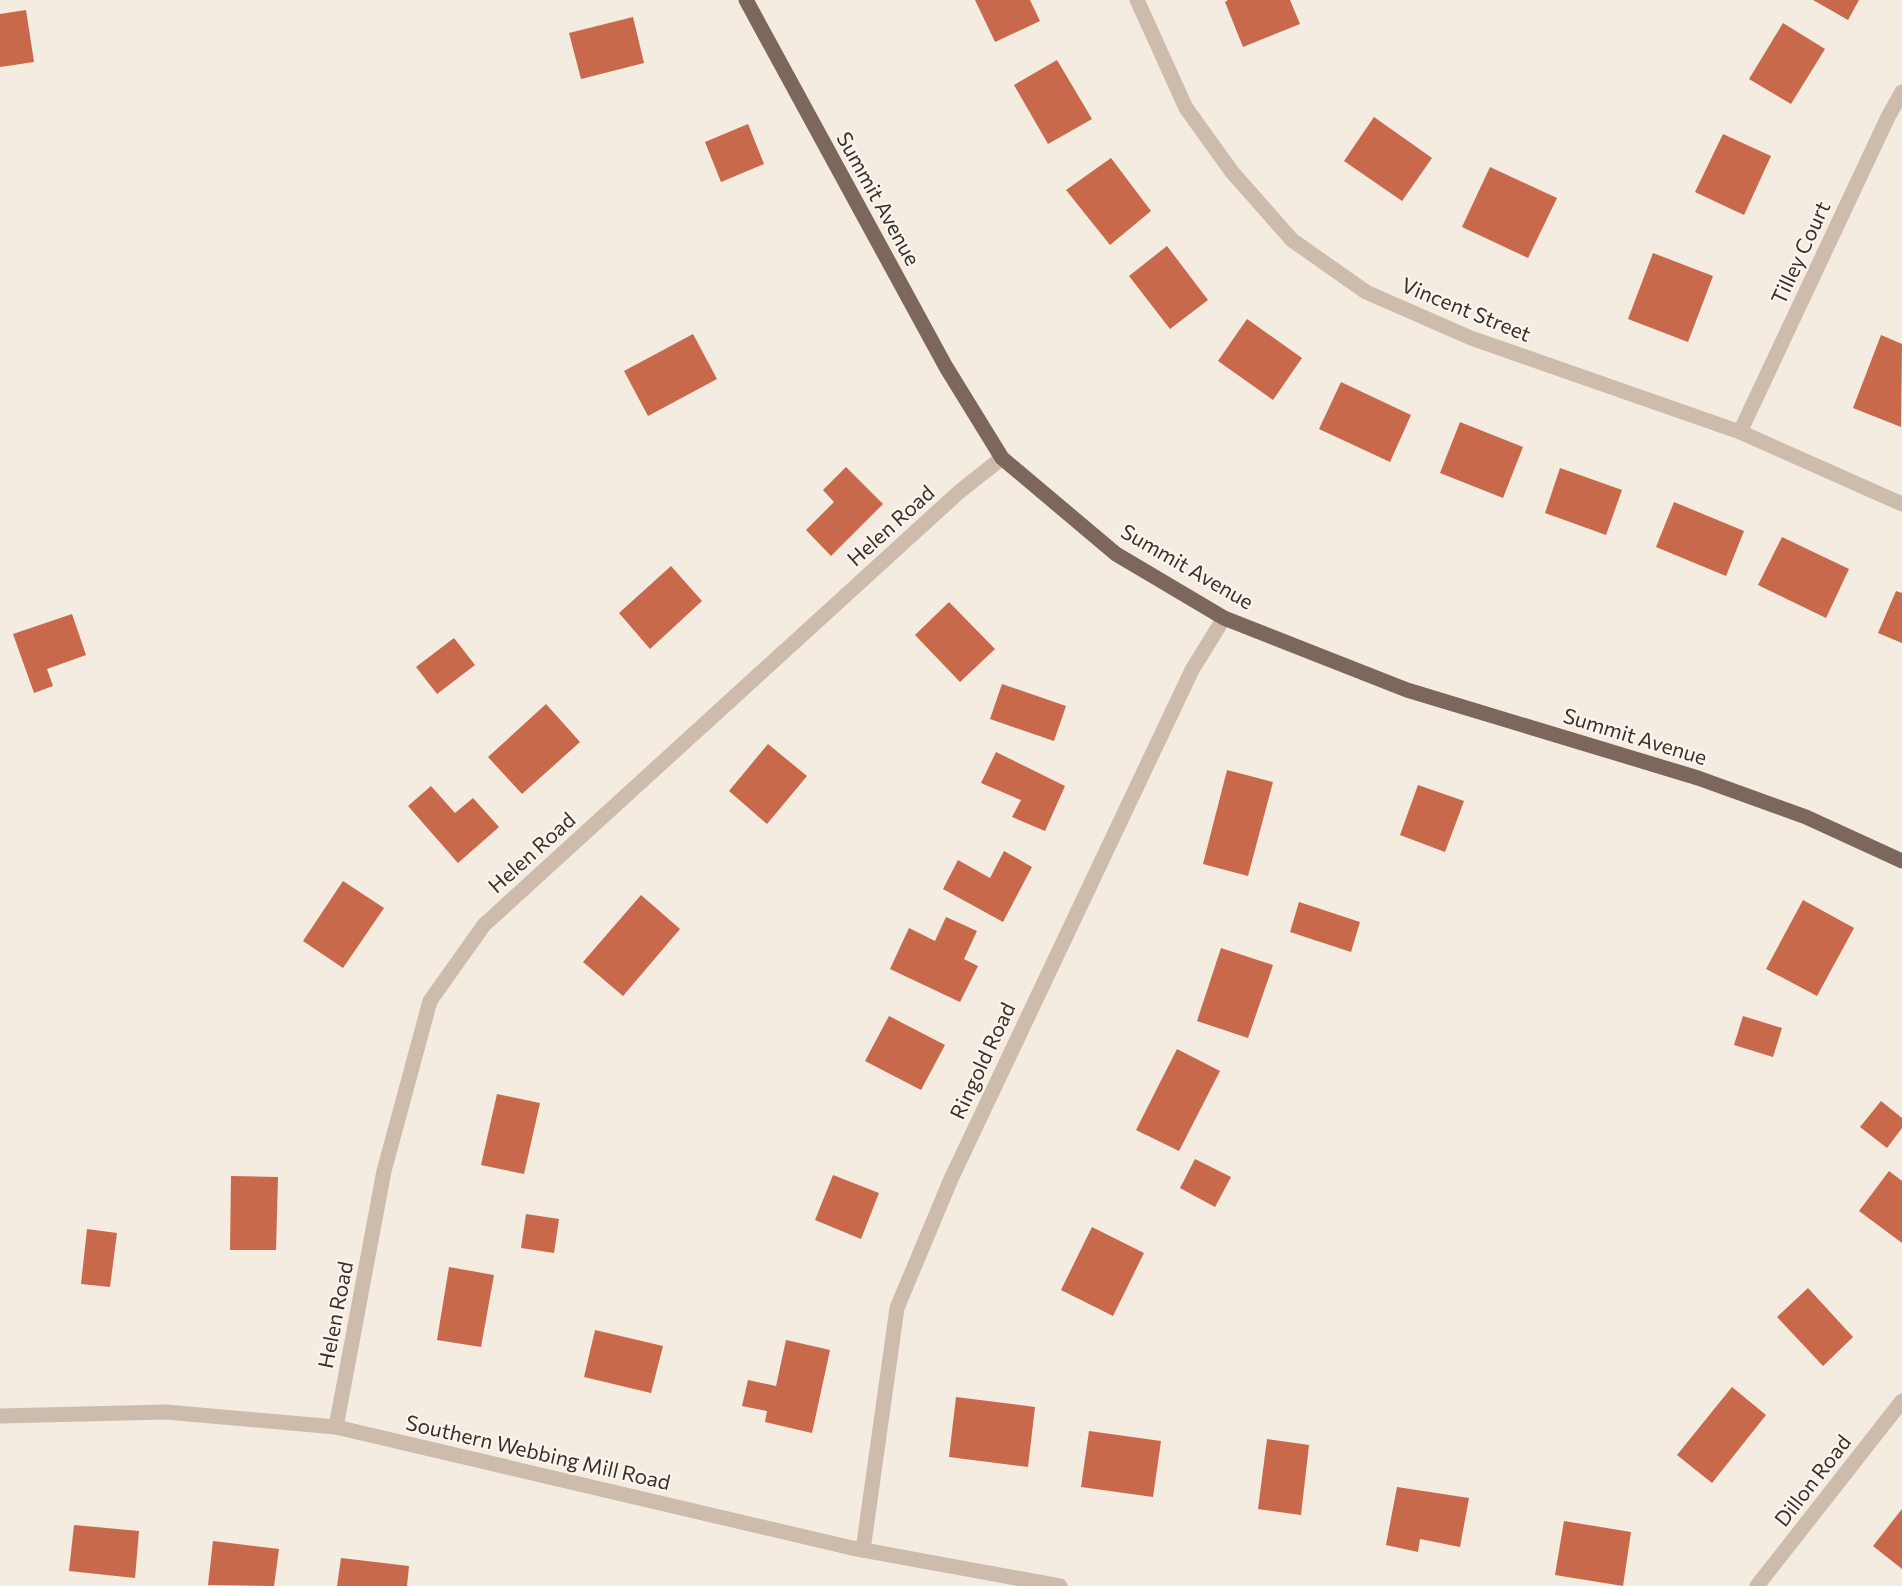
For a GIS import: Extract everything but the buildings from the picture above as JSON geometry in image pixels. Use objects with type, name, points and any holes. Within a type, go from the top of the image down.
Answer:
[{"type":"main road","name":"Summit Avenue","points":[[746,0],[946,367],[1002,458],[1116,554],[1224,618],[1407,690],[1698,778],[1806,817],[1902,861]]},
{"type":"street","name":"Vincent Street","points":[[1137,0],[1186,108],[1232,172],[1292,240],[1366,292],[1471,338],[1740,432],[1902,504]]},
{"type":"street","name":"Tilley Court","points":[[1740,432],[1888,117],[1902,92]]},
{"type":"street","name":"Helen Road","points":[[336,1427],[384,1171],[430,1001],[484,925],[950,500],[1002,458]]},
{"type":"street","name":"Ringold Road","points":[[863,1550],[897,1308],[956,1168],[1192,670],[1224,618]]},
{"type":"street","name":"Dillon Road","points":[[1757,1586],[1902,1401]]},
{"type":"street","name":"Southern Webbing Mill Road","points":[[0,1416],[166,1412],[336,1427],[863,1550],[1060,1586]]}]
